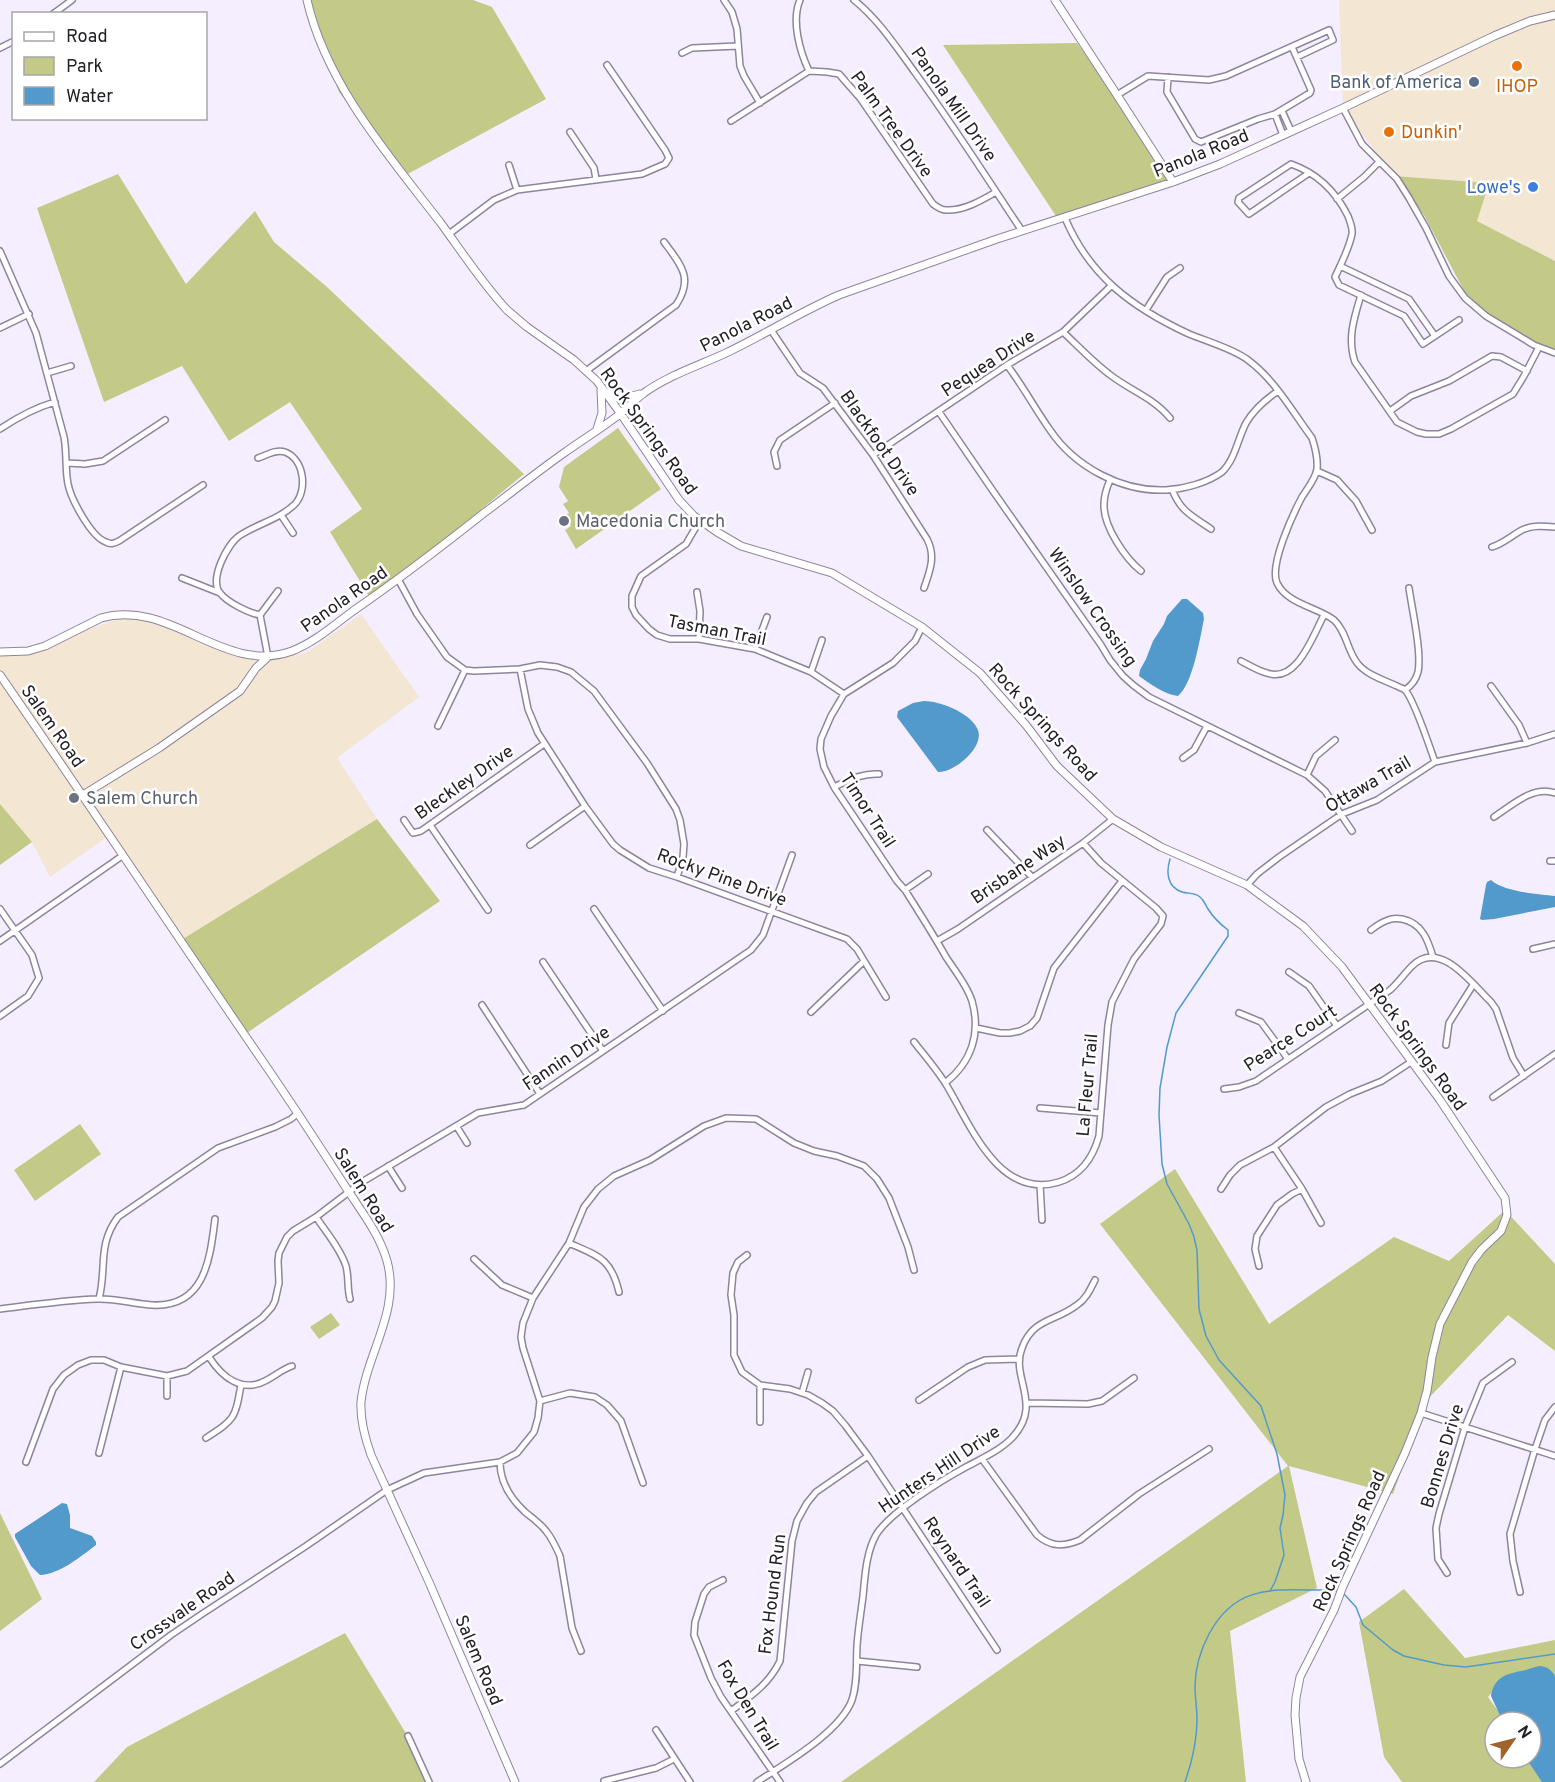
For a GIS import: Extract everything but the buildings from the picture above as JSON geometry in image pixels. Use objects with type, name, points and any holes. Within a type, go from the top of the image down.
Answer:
[{"type":"street","points":[[56,12],[72,0]]},
{"type":"street","name":"Rock Springs Road","points":[[307,0],[310,15],[323,48],[359,114],[377,140],[513,317],[586,371],[601,388],[679,500],[699,519],[741,546],[832,573],[922,627],[987,680],[1026,725],[1057,766],[1113,819],[1161,847],[1247,885],[1303,926],[1342,967],[1440,1100],[1505,1198],[1507,1207],[1502,1231],[1482,1249],[1472,1262],[1440,1323],[1421,1413],[1406,1453],[1300,1677],[1296,1698],[1296,1738],[1306,1782]]},
{"type":"street","points":[[724,0],[732,12],[737,29],[740,66],[760,103]]},
{"type":"street","points":[[731,121],[809,71],[803,58],[797,25],[797,6],[800,0]]},
{"type":"street","name":"Panola Mill Drive","points":[[854,0],[890,37],[940,107],[1022,231]]},
{"type":"street","points":[[1055,0],[1173,182]]},
{"type":"street","name":"Panola Road","points":[[0,652],[28,651],[45,646],[101,618],[121,614],[154,618],[230,651],[268,657],[292,651],[310,642],[398,579],[562,454],[621,414],[644,393],[677,374],[725,354],[815,305],[839,295],[1220,164],[1494,36],[1530,21],[1555,15]]},
{"type":"street","points":[[1117,95],[1148,76],[1209,80],[1226,76],[1329,30],[1333,40],[1297,57]]},
{"type":"street","points":[[682,53],[692,48],[738,46]]},
{"type":"street","points":[[1168,77],[1167,92],[1195,139],[1201,142],[1282,111],[1306,96],[1311,90],[1292,46]]},
{"type":"street","points":[[449,234],[494,200],[517,190],[650,172],[665,164],[669,158],[607,65]]},
{"type":"street","name":"Palm Tree Drive","points":[[809,71],[839,74],[845,80],[860,98],[933,204],[944,210],[963,207],[996,192]]},
{"type":"street","points":[[1343,108],[1362,144],[1397,179],[1426,228],[1449,276],[1465,298],[1486,316],[1539,347],[1555,353]]},
{"type":"street","points":[[1282,111],[1291,131]]},
{"type":"street","points":[[1275,114],[1283,135]]},
{"type":"street","points":[[570,132],[594,168],[596,179]]},
{"type":"street","points":[[1337,199],[1379,162]]},
{"type":"street","points":[[1309,173],[1249,214],[1238,202],[1239,198],[1291,164],[1309,173],[1330,188],[1346,213],[1353,232],[1335,278],[1339,285],[1404,316],[1424,344],[1459,320]]},
{"type":"street","points":[[509,165],[517,190]]},
{"type":"street","points":[[1065,218],[1081,250],[1111,286],[1146,310],[1187,332],[1246,358],[1264,374],[1312,438],[1317,471],[1287,531],[1277,564],[1278,584],[1289,597],[1334,620],[1341,629],[1349,650],[1358,664],[1367,672],[1405,690],[1435,762]]},
{"type":"street","points":[[586,371],[676,305],[682,297],[685,288],[683,268],[664,242]]},
{"type":"street","points":[[0,251],[36,333],[64,437],[69,491],[77,508],[99,538],[112,544],[119,541],[203,485]]},
{"type":"street","points":[[1340,266],[1409,299],[1435,336]]},
{"type":"street","points":[[1146,310],[1167,277],[1180,268]]},
{"type":"street","name":"Pequea Drive","points":[[873,455],[1007,365],[1063,332],[1111,286]]},
{"type":"street","points":[[1361,296],[1351,337],[1355,362],[1397,422],[1417,432],[1439,434],[1513,394],[1539,347]]},
{"type":"street","points":[[0,328],[29,314]]},
{"type":"street","name":"Blackfoot Drive","points":[[771,330],[800,373],[823,388],[835,403],[873,455],[931,546],[932,565],[924,588]]},
{"type":"street","points":[[1063,332],[1107,373],[1161,407],[1170,418]]},
{"type":"street","points":[[1390,411],[1411,396],[1449,381],[1492,356],[1501,357],[1527,371]]},
{"type":"street","points":[[1007,365],[1051,432],[1069,453],[1110,480],[1150,490],[1172,489],[1207,481],[1224,470],[1246,422],[1261,403],[1278,392]]},
{"type":"street","points":[[47,373],[71,366]]},
{"type":"street","points":[[601,388],[620,399],[644,393]]},
{"type":"street","points":[[597,430],[602,413],[601,388]]},
{"type":"street","points":[[0,429],[21,415],[55,402]]},
{"type":"street","points":[[777,466],[774,452],[780,440],[835,403]]},
{"type":"street","name":"Winslow Crossing","points":[[939,412],[1123,676],[1149,697],[1307,775],[1325,791],[1352,831]]},
{"type":"street","points":[[67,463],[86,464],[103,461],[165,420]]},
{"type":"street","points":[[220,593],[219,570],[228,547],[238,537],[281,514],[296,503],[301,495],[302,483],[296,460],[286,453],[272,452],[258,458]]},
{"type":"street","points":[[1317,471],[1337,480],[1356,501],[1372,530]]},
{"type":"street","points":[[1110,480],[1104,504],[1105,514],[1120,547],[1131,563],[1142,571]]},
{"type":"street","points":[[1172,489],[1177,502],[1184,510],[1210,529]]},
{"type":"street","points":[[281,514],[293,533]]},
{"type":"street","name":"Tasman Trail","points":[[699,519],[686,544],[641,576],[632,596],[632,607],[636,615],[657,634],[676,639],[699,639],[755,649],[811,672],[844,694]]},
{"type":"street","points":[[1492,546],[1503,543],[1523,529],[1534,526],[1555,527]]},
{"type":"street","points":[[182,578],[220,593],[252,614],[260,615]]},
{"type":"street","points":[[398,579],[417,614],[447,657],[465,670],[474,672],[520,669],[540,665],[556,667],[571,672],[594,691],[648,764],[676,809],[684,844],[677,877]]},
{"type":"street","points":[[1405,690],[1412,686],[1418,671],[1419,657],[1409,588]]},
{"type":"street","points":[[83,795],[159,748],[246,686],[256,668],[268,657],[260,615],[278,591]]},
{"type":"street","points":[[697,592],[700,611],[699,639]]},
{"type":"street","points":[[1241,661],[1268,674],[1279,675],[1287,672],[1301,658],[1324,615]]},
{"type":"street","points":[[755,649],[767,617]]},
{"type":"street","name":"Timor Trail","points":[[922,627],[915,641],[893,663],[844,694],[831,716],[821,740],[820,749],[824,767],[834,787],[905,890],[963,983],[972,1000],[976,1028]]},
{"type":"street","points":[[811,672],[822,640]]},
{"type":"street","points":[[254,655],[256,668]]},
{"type":"street","name":"Rocky Pine Drive","points":[[520,669],[528,709],[544,744],[613,844],[649,868],[847,939],[857,949],[886,998]]},
{"type":"street","points":[[438,726],[465,670]]},
{"type":"street","name":"Salem Road","points":[[0,675],[298,1113],[381,1243],[390,1276],[390,1297],[386,1319],[368,1371],[361,1405],[365,1437],[515,1782]]},
{"type":"street","points":[[1491,687],[1519,725],[1527,742]]},
{"type":"street","points":[[1183,758],[1194,750],[1207,726]]},
{"type":"street","name":"Ottawa Trail","points":[[1247,885],[1279,857],[1342,814],[1377,800],[1435,762],[1555,734]]},
{"type":"street","points":[[1307,775],[1316,756],[1335,740]]},
{"type":"street","name":"Bleckley Drive","points":[[404,820],[413,833],[421,831],[544,744]]},
{"type":"street","points":[[834,787],[855,777],[870,773],[879,774]]},
{"type":"street","points":[[1494,817],[1527,796],[1540,791],[1555,793]]},
{"type":"street","points":[[530,845],[585,806]]},
{"type":"street","name":"Brisbane Way","points":[[937,941],[1083,843],[1113,819]]},
{"type":"street","points":[[430,825],[488,910]]},
{"type":"street","points":[[987,830],[1032,877]]},
{"type":"street","name":"La Fleur Trail","points":[[1040,1185],[1069,1178],[1085,1166],[1097,1146],[1101,1125],[1108,1025],[1112,1002],[1134,959],[1161,924],[1162,915],[1156,908],[1101,863],[1083,843]]},
{"type":"street","points":[[0,941],[122,855]]},
{"type":"street","name":"Fannin Drive","points":[[166,1376],[187,1371],[262,1318],[272,1307],[278,1293],[278,1261],[282,1245],[293,1231],[316,1217],[348,1191],[478,1113],[524,1105],[751,950],[763,935],[792,855]]},
{"type":"street","points":[[905,890],[928,874]]},
{"type":"street","points":[[945,1083],[965,1062],[973,1045],[976,1028],[1010,1033],[1030,1026],[1037,1018],[1054,968],[1122,881]]},
{"type":"street","points":[[0,909],[32,955],[39,978],[28,996],[0,1016]]},
{"type":"street","points":[[594,909],[663,1011]]},
{"type":"street","points":[[1371,930],[1386,920],[1395,918],[1408,921],[1421,930],[1428,941],[1433,957],[1452,963],[1496,1009],[1513,1058],[1524,1076]]},
{"type":"street","points":[[1533,949],[1555,944]]},
{"type":"street","name":"Pearce Court","points":[[1224,1089],[1256,1081],[1395,985],[1413,964],[1433,957]]},
{"type":"street","points":[[811,1012],[864,961]]},
{"type":"street","points":[[543,962],[603,1051]]},
{"type":"street","points":[[1288,972],[1309,986],[1337,1026]]},
{"type":"street","points":[[1446,1045],[1449,1023],[1473,985]]},
{"type":"street","points":[[482,1005],[540,1094]]},
{"type":"street","points":[[1239,1014],[1262,1022],[1288,1059]]},
{"type":"street","points":[[914,1042],[945,1083],[991,1160],[1015,1178],[1040,1185],[1042,1220]]},
{"type":"street","points":[[1493,1097],[1555,1054]]},
{"type":"street","points":[[1221,1189],[1240,1165],[1274,1147],[1326,1107],[1382,1081],[1411,1062]]},
{"type":"street","points":[[1040,1108],[1101,1113]]},
{"type":"street","points":[[99,1299],[105,1241],[118,1217],[218,1148],[275,1127],[298,1113]]},
{"type":"street","points":[[581,1651],[572,1629],[557,1548],[546,1531],[511,1497],[500,1471],[500,1462],[517,1454],[534,1432],[538,1418],[540,1401],[521,1336],[523,1323],[533,1298],[569,1243],[584,1207],[598,1189],[614,1176],[650,1160],[714,1121],[726,1118],[756,1119],[794,1143],[864,1166],[877,1179],[890,1198],[914,1270]]},
{"type":"street","points":[[457,1126],[467,1143]]},
{"type":"street","points":[[1274,1147],[1321,1223]]},
{"type":"street","points":[[388,1166],[402,1188]]},
{"type":"street","points":[[1259,1266],[1255,1249],[1257,1236],[1277,1206],[1302,1189]]},
{"type":"street","points":[[316,1217],[344,1263],[348,1276],[347,1288],[350,1299]]},
{"type":"street","points":[[0,1309],[99,1299],[155,1305],[175,1302],[187,1296],[201,1281],[211,1255],[214,1219]]},
{"type":"street","points":[[569,1243],[603,1260],[613,1271],[619,1292]]},
{"type":"street","points":[[747,1255],[738,1262],[733,1273],[731,1295],[734,1315],[734,1355],[742,1372],[760,1385],[760,1422]]},
{"type":"street","points":[[474,1259],[502,1286],[533,1298]]},
{"type":"street","points":[[1095,1280],[1077,1306],[1045,1320],[1025,1340],[1018,1359],[1027,1403],[1088,1404],[1101,1401],[1134,1378]]},
{"type":"street","points":[[208,1357],[222,1375],[241,1385],[256,1384],[292,1366]]},
{"type":"street","points":[[919,1400],[968,1367],[985,1360],[1018,1359]]},
{"type":"street","points":[[26,1462],[54,1389],[64,1375],[78,1365],[91,1360],[104,1360],[121,1367],[166,1376],[167,1396]]},
{"type":"street","name":"Bonnes Drive","points":[[1447,1573],[1438,1559],[1437,1528],[1439,1514],[1465,1427],[1483,1383],[1512,1362]]},
{"type":"street","points":[[99,1453],[121,1367]]},
{"type":"street","points":[[802,1393],[808,1372]]},
{"type":"street","points":[[206,1438],[234,1417],[241,1385]]},
{"type":"street","name":"Reynard Trail","points":[[760,1385],[772,1385],[802,1393],[833,1411],[868,1456],[997,1650]]},
{"type":"street","points":[[540,1401],[570,1393],[595,1397],[607,1405],[621,1421],[643,1483]]},
{"type":"street","name":"Hunters Hill Drive","points":[[758,1782],[826,1735],[840,1720],[852,1699],[866,1570],[871,1547],[881,1527],[903,1508],[941,1482],[982,1459],[1013,1437],[1021,1425],[1027,1403]]},
{"type":"street","points":[[1520,1592],[1513,1562],[1510,1534],[1545,1420],[1554,1410]]},
{"type":"street","points":[[1421,1413],[1555,1456]]},
{"type":"street","points":[[982,1459],[1037,1535],[1048,1543],[1061,1546],[1080,1540],[1139,1494],[1209,1449]]},
{"type":"street","name":"Fox Hound Run","points":[[731,1711],[763,1687],[772,1677],[780,1661],[792,1541],[800,1515],[807,1503],[821,1488],[868,1456]]},
{"type":"street","name":"Crossvale Road","points":[[0,1764],[171,1635],[387,1490],[430,1471],[500,1462]]},
{"type":"street","name":"Fox Den Trail","points":[[723,1580],[709,1587],[704,1594],[695,1622],[694,1635],[711,1677],[731,1711],[780,1782]]},
{"type":"street","points":[[857,1661],[917,1667]]},
{"type":"street","points":[[656,1730],[690,1782]]},
{"type":"street","points":[[408,1736],[429,1782]]},
{"type":"street","points":[[604,1781],[656,1768],[674,1759]]},
{"type":"shaded area","points":[[1339,0],[1555,0],[1555,261],[1476,221],[1489,183],[1394,176],[1343,109]]},
{"type":"shaded area","points":[[361,614],[419,697],[337,758],[377,819],[178,942],[107,837],[50,877],[32,842],[0,804],[0,654],[21,650],[41,652],[86,630],[119,619],[148,615],[199,643],[271,658],[306,653]]},
{"type":"green space","points":[[311,0],[473,0],[492,7],[546,99],[404,176],[380,151],[363,122],[339,92],[324,52]]},
{"type":"green space","points":[[1077,43],[1176,180],[1058,219],[943,45]]},
{"type":"green space","points":[[118,174],[186,284],[255,211],[274,242],[327,287],[524,474],[396,580],[369,596],[330,532],[362,509],[290,402],[229,441],[182,366],[104,402],[37,208]]},
{"type":"green space","points":[[1394,176],[1489,183],[1477,221],[1555,261],[1555,355],[1471,304],[1424,215]]},
{"type":"green space","points":[[618,428],[661,489],[576,549],[565,530],[571,526],[565,516],[569,513],[563,504],[568,501],[559,487],[564,467]]},
{"type":"green space","points":[[0,804],[32,842],[0,865]]},
{"type":"green space","points":[[377,819],[440,901],[241,1037],[178,942]]},
{"type":"green space","points":[[80,1124],[101,1154],[35,1201],[14,1170]]},
{"type":"green space","points":[[1175,1169],[1269,1324],[1394,1237],[1449,1261],[1505,1210],[1555,1264],[1555,1351],[1508,1315],[1426,1401],[1393,1494],[1289,1466],[1317,1588],[1230,1631],[1246,1782],[841,1782],[1288,1466],[1100,1224]]},
{"type":"green space","points":[[331,1313],[340,1325],[319,1339],[310,1327]]},
{"type":"green space","points":[[0,1513],[42,1599],[0,1631]]},
{"type":"green space","points":[[1404,1589],[1465,1658],[1555,1640],[1555,1684],[1497,1687],[1488,1697],[1497,1710],[1483,1710],[1483,1770],[1536,1770],[1544,1782],[1402,1782],[1384,1757],[1359,1622]]},
{"type":"green space","points":[[345,1633],[407,1735],[429,1782],[94,1782],[127,1747]]},
{"type":"water","points":[[1182,599],[1187,599],[1203,613],[1204,619],[1192,671],[1188,682],[1178,696],[1162,691],[1139,676],[1153,641],[1167,616]]},
{"type":"water","points":[[924,701],[961,712],[977,728],[979,735],[973,750],[960,763],[945,771],[938,772],[897,717],[898,711],[913,703]]},
{"type":"water","points":[[1491,880],[1512,890],[1555,896],[1555,907],[1482,920],[1480,919],[1486,885]]},
{"type":"water","points":[[62,1503],[67,1504],[70,1528],[92,1536],[96,1545],[77,1560],[55,1572],[40,1575],[31,1566],[15,1534]]},
{"type":"water","points":[[1540,1666],[1549,1669],[1555,1676],[1555,1782],[1542,1782],[1534,1770],[1543,1770],[1543,1710],[1497,1710],[1491,1696],[1498,1681],[1510,1674]]},
{"type":"waterway","points":[[1170,859],[1168,874],[1173,887],[1182,892],[1196,894],[1201,898],[1214,918],[1228,930],[1228,936],[1176,1013],[1160,1088],[1162,1164],[1167,1184],[1194,1237],[1197,1250],[1199,1309],[1206,1336],[1219,1360],[1261,1406],[1277,1454],[1285,1495],[1280,1528],[1284,1555],[1270,1591]]},
{"type":"waterway","points":[[1185,1782],[1196,1735],[1195,1680],[1197,1667],[1206,1640],[1220,1617],[1233,1604],[1262,1592],[1278,1590],[1334,1590],[1339,1592]]},
{"type":"waterway","points":[[1344,1594],[1356,1607],[1363,1625],[1393,1650],[1404,1656],[1444,1665],[1466,1667],[1555,1654]]},
{"type":"place","name":"IHOP","points":[[1517,66]]},
{"type":"place","name":"Bank of America","points":[[1474,82]]},
{"type":"place","name":"Dunkin'","points":[[1389,132]]},
{"type":"place","name":"Lowe's","points":[[1533,187]]},
{"type":"place","name":"Macedonia Church","points":[[564,521]]},
{"type":"place","name":"Salem Church","points":[[74,798]]}]
